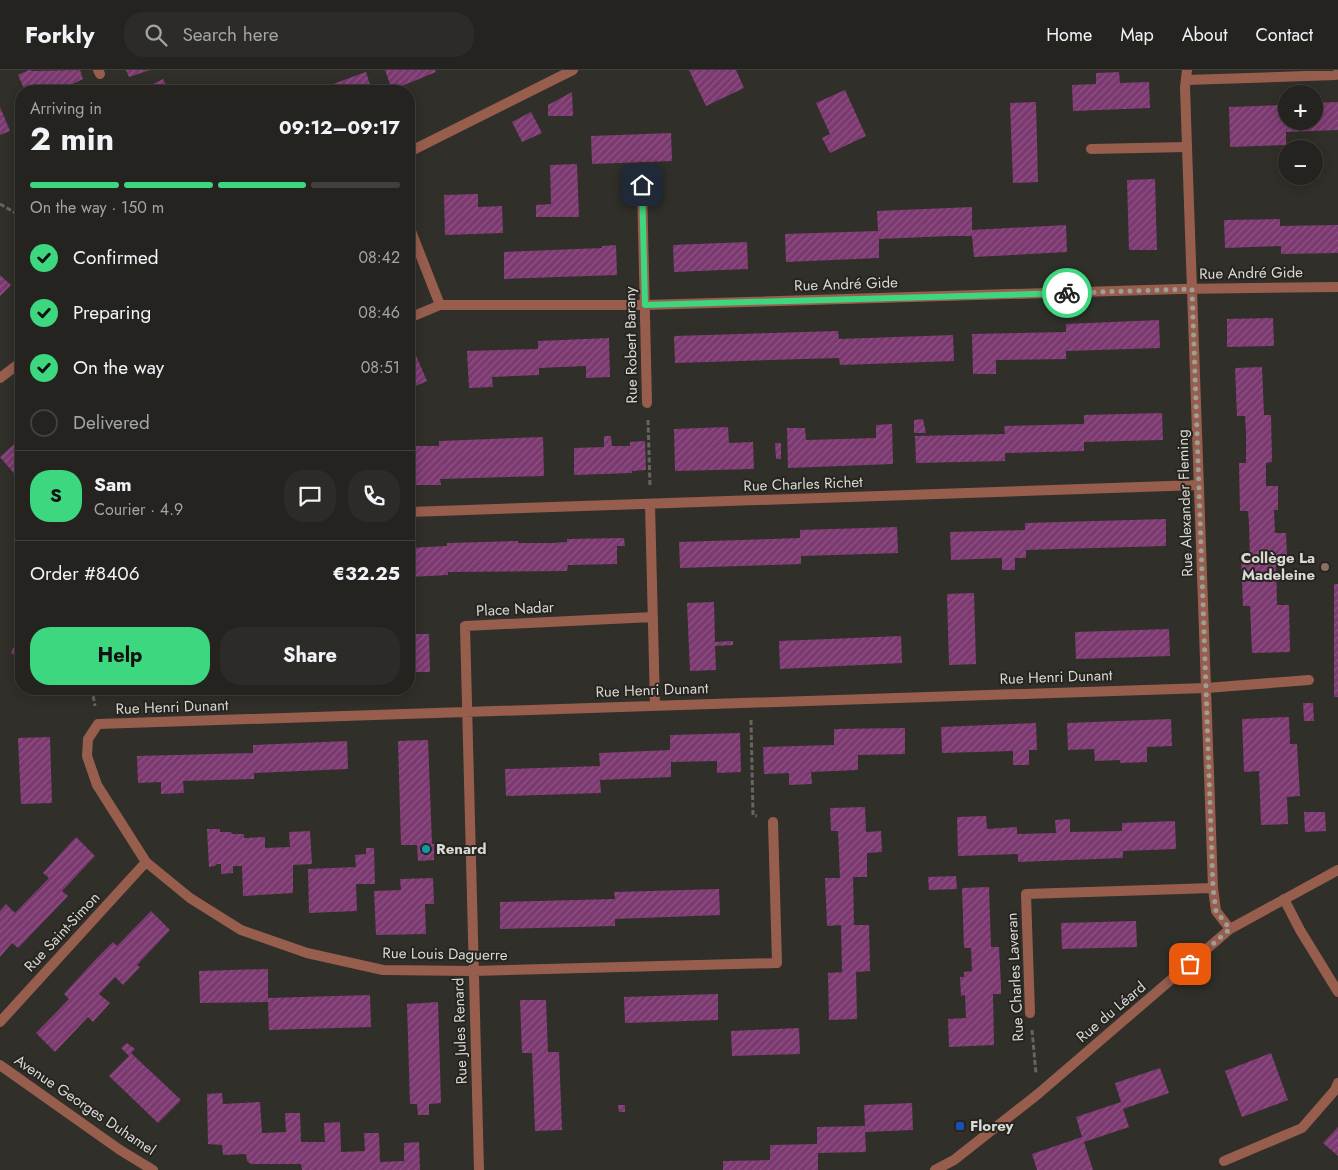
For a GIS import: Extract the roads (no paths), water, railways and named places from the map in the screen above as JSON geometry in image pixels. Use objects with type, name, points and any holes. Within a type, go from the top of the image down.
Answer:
[{"type":"street","points":[[415,149],[572,70]]},
{"type":"street","points":[[1187,75],[1336,75],[1338,72]]},
{"type":"street","name":"Rue Alexander Fleming","points":[[1187,75],[1187,147],[1213,888],[1216,911],[1230,929]]},
{"type":"street","points":[[1090,150],[1187,147]]},
{"type":"street","name":"Rue Robert Barany","points":[[642,185],[647,403]]},
{"type":"street","points":[[415,241],[440,305],[415,315]]},
{"type":"street","name":"Rue André Gide","points":[[440,305],[645,305],[1192,289],[1338,287]]},
{"type":"street","points":[[0,378],[15,367]]},
{"type":"street","name":"Rue Charles Richet","points":[[415,512],[1199,485]]},
{"type":"street","points":[[650,504],[656,705]]},
{"type":"street","name":"Place Nadar","points":[[466,712],[465,626],[653,617]]},
{"type":"street","name":"Rue Henri Dunant","points":[[98,724],[1206,688],[1309,680]]},
{"type":"street","name":"Rue Jules Renard","points":[[466,712],[479,1170]]},
{"type":"street","name":"Rue Louis Daguerre","points":[[98,724],[88,739],[87,756],[98,785],[146,862],[190,898],[241,930],[307,953],[383,970],[474,971],[778,963],[773,822]]},
{"type":"street","name":"Rue Saint-Simon","points":[[0,1022],[146,862]]},
{"type":"street","name":"Rue du Léard","points":[[935,1170],[954,1160],[1038,1094],[1230,929],[1338,870]]},
{"type":"street","name":"Rue Charles Laveran","points":[[1030,1013],[1026,894],[1213,888]]},
{"type":"street","points":[[1284,899],[1300,930],[1338,992]]},
{"type":"street","name":"Avenue Georges Duhamel","points":[[0,1065],[120,1150],[153,1170]]},
{"type":"street","points":[[1224,1161],[1302,1128],[1335,1090],[1338,1083]]},
{"type":"place","name":"Collège La Madeleine","points":[[1325,567]]},
{"type":"place","name":"Renard","points":[[426,849]]},
{"type":"place","name":"Florey","points":[[960,1126]]}]
